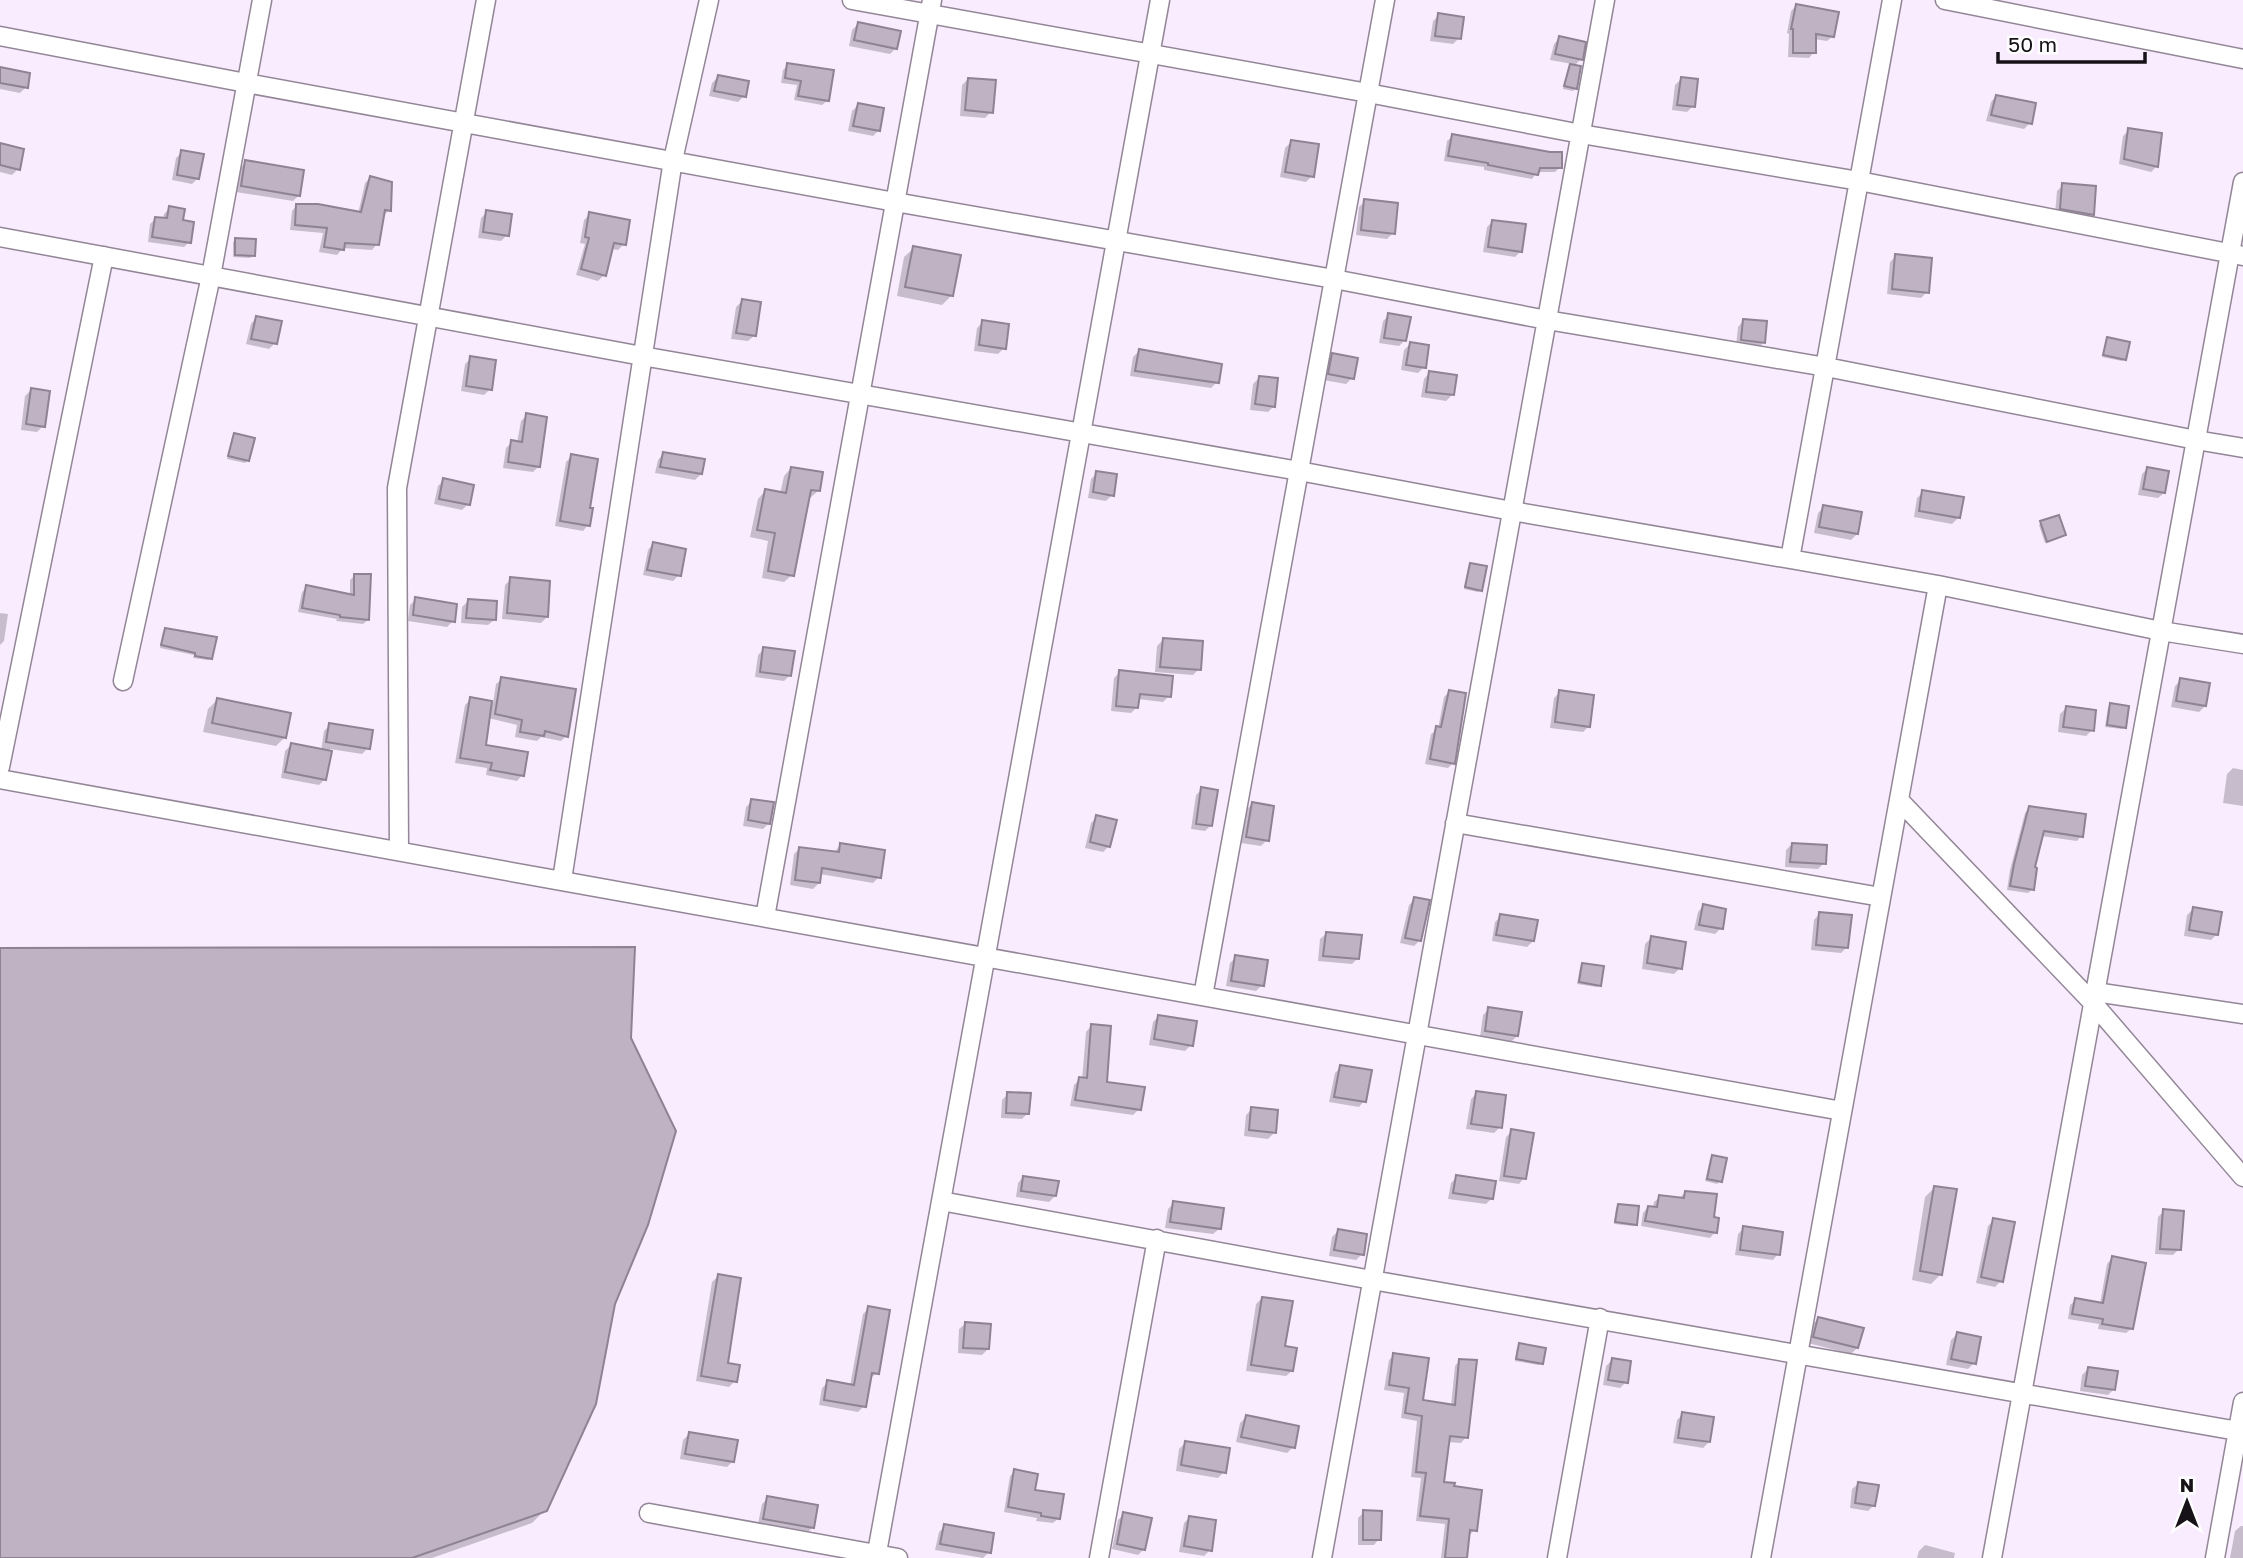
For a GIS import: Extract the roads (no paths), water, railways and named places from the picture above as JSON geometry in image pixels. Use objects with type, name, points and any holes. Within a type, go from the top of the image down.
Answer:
[{"type":"street","points":[[123,681],[211,276],[261,0]]},
{"type":"street","points":[[398,851],[397,488],[486,0]]},
{"type":"street","points":[[562,880],[673,160],[709,0]]},
{"type":"street","points":[[852,0],[931,7],[1150,54],[1581,134],[1859,181],[2236,255]]},
{"type":"street","points":[[876,1556],[1160,0]]},
{"type":"street","points":[[1203,996],[1385,0]]},
{"type":"street","points":[[1322,1558],[1605,0]]},
{"type":"street","points":[[1790,559],[1892,0]]},
{"type":"street","points":[[1945,0],[2243,59]]},
{"type":"street","points":[[765,917],[931,7]]},
{"type":"street","points":[[0,36],[895,202],[1334,279],[1547,320],[1826,367],[2243,448]]},
{"type":"street","points":[[1992,1558],[2196,440],[2236,255],[2243,182]]},
{"type":"street","points":[[0,237],[642,356],[1938,585],[2161,631],[2243,644]]},
{"type":"street","points":[[0,767],[104,256]]},
{"type":"street","points":[[1761,1558],[1938,585]]},
{"type":"street","points":[[0,779],[1417,1037],[1842,1111]]},
{"type":"street","points":[[1899,800],[2094,998],[2243,1177]]},
{"type":"street","points":[[1455,823],[1881,897]]},
{"type":"street","points":[[2094,998],[2243,1014]]},
{"type":"street","points":[[941,1201],[1372,1280],[2240,1431]]},
{"type":"street","points":[[1099,1558],[1157,1240]]},
{"type":"street","points":[[1557,1558],[1601,1318]]},
{"type":"street","points":[[2215,1558],[2240,1431],[2243,1402]]},
{"type":"street","points":[[649,1513],[898,1558]]}]
